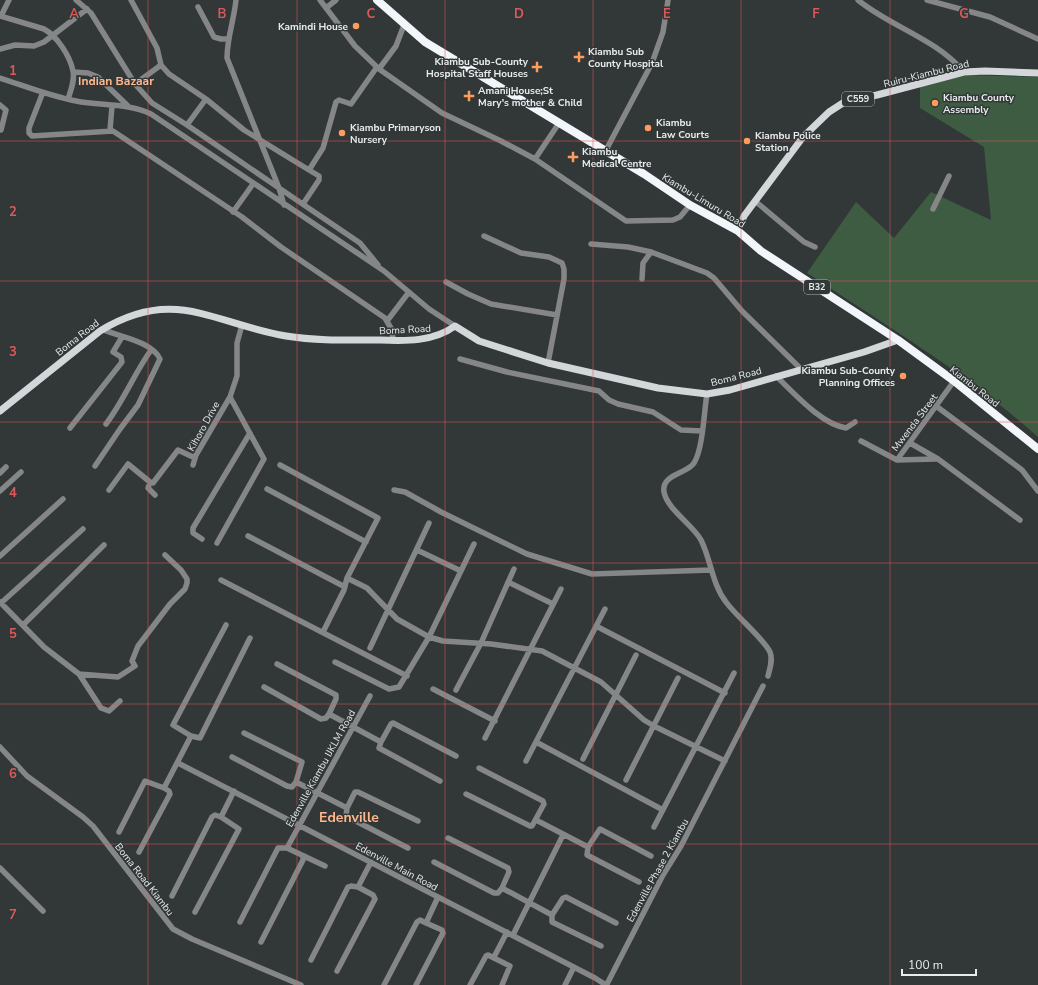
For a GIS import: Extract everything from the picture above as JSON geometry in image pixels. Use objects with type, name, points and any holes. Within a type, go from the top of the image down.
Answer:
[{"type":"highway","name":"Kiambu-Limuru Road","points":[[377,0],[425,42],[605,152],[644,174],[690,205],[738,231],[761,251],[898,340]]},
{"type":"highway","name":"Kiambu Road","points":[[898,340],[954,381],[1038,449]]},
{"type":"main road","name":"Ruiru-Kiambu Road","points":[[738,231],[744,216],[803,137],[829,112],[846,101],[877,95],[964,72],[1017,71],[1038,73]]},
{"type":"main road","name":"Boma Road","points":[[0,411],[102,329],[116,321],[137,313],[160,308],[193,312],[284,336],[310,340],[393,341],[434,338],[443,335],[455,326],[479,341],[548,363],[658,388],[707,394],[730,390],[864,352],[898,340]]},
{"type":"street","points":[[8,0],[0,16],[44,29],[52,35],[66,54],[73,72],[68,99]]},
{"type":"street","points":[[76,0],[87,9],[136,84],[152,104],[187,125],[364,246],[384,271]]},
{"type":"street","points":[[131,0],[157,48],[161,65],[169,74],[206,99],[244,130],[258,137],[320,178],[303,204]]},
{"type":"street","points":[[236,0],[234,17],[228,39],[227,58],[279,188],[284,205]]},
{"type":"street","points":[[320,0],[355,46],[378,68],[442,114],[501,141],[535,159],[626,221],[673,220],[680,216],[690,205]]},
{"type":"street","points":[[326,8],[336,0]]},
{"type":"street","points":[[605,152],[652,63],[663,32],[668,0]]},
{"type":"street","points":[[858,0],[879,15],[936,47],[964,72]]},
{"type":"street","points":[[927,0],[990,17],[1038,39]]},
{"type":"street","points":[[198,7],[214,37],[221,40],[228,39]]},
{"type":"street","points":[[0,49],[15,45],[34,46],[52,35],[87,9]]},
{"type":"street","points":[[309,170],[323,148],[336,102],[339,100],[351,104],[396,46],[404,25]]},
{"type":"street","points":[[136,84],[161,65]]},
{"type":"street","points":[[73,72],[88,73],[98,77],[128,106]]},
{"type":"street","points":[[0,78],[68,99],[112,106],[128,106],[147,112],[308,222],[384,271],[429,309],[455,326]]},
{"type":"street","points":[[44,92],[29,128],[29,133],[32,136],[110,130],[119,134],[130,143],[233,212],[387,321],[392,330],[393,341]]},
{"type":"street","points":[[187,125],[206,99]]},
{"type":"street","points":[[0,104],[6,110],[1,130]]},
{"type":"street","points":[[147,112],[152,104]]},
{"type":"street","points":[[110,130],[112,106]]},
{"type":"street","points":[[535,159],[558,123]]},
{"type":"street","points":[[933,209],[949,176]]},
{"type":"street","points":[[233,212],[253,184]]},
{"type":"street","points":[[755,201],[804,242],[815,247]]},
{"type":"street","points":[[308,222],[315,212]]},
{"type":"street","points":[[484,236],[521,253],[549,257],[562,263],[564,269],[564,279],[548,363]]},
{"type":"street","points":[[591,244],[628,247],[651,252],[695,268],[714,278],[742,311],[800,369]]},
{"type":"street","points":[[642,279],[644,263],[651,252]]},
{"type":"street","points":[[446,282],[491,304],[557,315]]},
{"type":"street","points":[[387,321],[409,292]]},
{"type":"street","name":"Kihoro Drive","points":[[193,464],[230,397],[237,376],[237,343],[242,325]]},
{"type":"street","points":[[95,466],[138,405],[160,359],[141,343],[102,329]]},
{"type":"street","points":[[70,428],[122,362],[121,357],[113,352],[122,336]]},
{"type":"street","points":[[106,424],[120,406],[136,373],[151,350]]},
{"type":"street","points":[[460,359],[507,372],[599,391],[609,400],[618,404],[653,412],[681,430],[702,431]]},
{"type":"street","points":[[776,376],[820,415],[838,427],[846,428],[855,422]]},
{"type":"street","name":"Mwenda Street","points":[[861,441],[897,460],[954,381]]},
{"type":"street","points":[[707,394],[702,431],[694,463],[666,482],[664,494],[668,501],[701,540],[719,592],[725,602],[770,651],[772,665],[768,676]]},
{"type":"street","points":[[217,543],[264,459],[230,397]]},
{"type":"street","points":[[936,406],[1022,470],[1038,491]]},
{"type":"street","points":[[202,539],[193,533],[193,528],[250,433]]},
{"type":"street","points":[[910,443],[938,459],[1020,520]]},
{"type":"street","points":[[109,490],[128,464],[150,482],[155,482],[178,450],[195,458]]},
{"type":"street","points":[[897,460],[938,459]]},
{"type":"street","points":[[280,465],[378,518],[347,578],[345,587],[323,632]]},
{"type":"street","points":[[0,473],[6,467]]},
{"type":"street","points":[[0,491],[22,472]]},
{"type":"street","points":[[150,482],[148,488],[155,495]]},
{"type":"street","points":[[267,489],[366,542]]},
{"type":"street","points":[[394,490],[405,492],[441,512],[527,554],[592,574],[711,570]]},
{"type":"street","points":[[0,556],[63,500]]},
{"type":"street","points":[[370,648],[430,523]]},
{"type":"street","points":[[82,529],[1,602],[44,647],[79,674],[105,710],[110,711],[120,701]]},
{"type":"street","points":[[248,536],[345,587]]},
{"type":"street","points":[[335,662],[389,689],[399,687],[407,676],[429,637],[474,544]]},
{"type":"street","points":[[23,625],[104,545]]},
{"type":"street","points":[[417,550],[461,571]]},
{"type":"street","points":[[79,674],[118,676],[135,666],[132,661],[138,646],[170,604],[185,589],[187,583],[187,578],[181,570],[165,555]]},
{"type":"street","points":[[456,690],[481,643],[514,569]]},
{"type":"street","points":[[347,578],[367,588],[397,619],[429,637],[443,641],[481,643],[542,651],[601,682],[644,720],[724,763]]},
{"type":"street","points":[[222,580],[407,676]]},
{"type":"street","points":[[508,582],[553,604]]},
{"type":"street","points":[[485,738],[532,649],[561,589]]},
{"type":"street","points":[[526,761],[605,609]]},
{"type":"street","points":[[226,625],[173,725],[191,736],[200,738],[250,638]]},
{"type":"street","points":[[596,626],[725,692]]},
{"type":"street","points":[[583,759],[636,655]]},
{"type":"street","points":[[264,687],[320,719],[325,719],[329,714],[336,700],[336,695],[277,664]]},
{"type":"street","points":[[654,827],[697,748],[734,673]]},
{"type":"street","points":[[626,780],[678,678]]},
{"type":"street","name":"Edenville Phase 2 Kiambu","points":[[606,984],[663,875],[681,846],[763,686]]},
{"type":"street","points":[[433,689],[495,721]]},
{"type":"street","name":"Edenville Kiambu IJKLM Road","points":[[287,848],[370,696]]},
{"type":"street","points":[[329,714],[354,726],[381,742]]},
{"type":"street","points":[[440,781],[379,748],[391,724],[393,723],[456,756]]},
{"type":"street","points":[[232,757],[290,787],[292,787],[296,782],[302,762],[244,732]]},
{"type":"street","points":[[164,788],[191,736]]},
{"type":"street","points":[[536,742],[663,810]]},
{"type":"street","name":"Boma Road Kiambu","points":[[0,747],[27,776],[93,826],[173,929],[192,939],[302,985]]},
{"type":"street","name":"Edenville Main Road","points":[[178,763],[606,984]]},
{"type":"street","points":[[466,794],[530,826],[536,820],[545,802],[479,768]]},
{"type":"street","points":[[119,832],[145,781],[169,791],[170,794],[140,852]]},
{"type":"street","points":[[296,782],[347,808]]},
{"type":"street","points":[[221,817],[234,791]]},
{"type":"street","points":[[408,848],[346,816],[347,808],[355,792],[358,792],[418,821]]},
{"type":"street","points":[[172,896],[212,817],[215,815],[221,817],[238,829],[195,912]]},
{"type":"street","points":[[536,820],[588,847]]},
{"type":"street","points":[[639,882],[587,855],[588,847],[600,829],[651,856]]},
{"type":"street","points":[[494,957],[530,902],[563,835]]},
{"type":"street","points":[[434,862],[494,892],[498,893],[502,888],[509,872],[508,868],[448,838]]},
{"type":"street","points":[[240,922],[277,850],[280,847],[287,848],[303,857],[325,866]]},
{"type":"street","points":[[261,942],[303,860],[303,857]]},
{"type":"street","points":[[358,887],[371,862]]},
{"type":"street","points":[[0,868],[43,911]]},
{"type":"street","points":[[311,960],[348,887],[358,887],[373,895],[374,899],[337,971]]},
{"type":"street","points":[[502,888],[552,915]]},
{"type":"street","points":[[601,946],[554,923],[552,920],[552,915],[565,896],[616,923]]},
{"type":"street","points":[[426,923],[438,897]]},
{"type":"street","points":[[384,985],[417,922],[420,920],[443,930],[443,933],[416,985]]},
{"type":"street","points":[[470,985],[486,956],[489,955],[511,967],[502,985]]},
{"type":"street","points":[[565,985],[574,967]]},
{"type":"green space","points":[[968,75],[1038,77],[1038,437],[955,371],[807,273],[856,202],[894,238],[931,192],[991,220],[984,147],[920,108],[920,86]]},
{"type":"place","name":"Kamindi House","points":[[356,26]]},
{"type":"place","name":"Kiambu Sub County Hospital","points":[[579,57]]},
{"type":"place","name":"Kiambu Sub-County Hospital Staff Houses","points":[[537,67]]},
{"type":"place","name":"Amani House;St Mary's mother & Child","points":[[469,96]]},
{"type":"place","name":"Kiambu County Assembly","points":[[935,103]]},
{"type":"place","name":"Kiambu Law Courts","points":[[648,128]]},
{"type":"place","name":"Kiambu Primaryson Nursery","points":[[342,133]]},
{"type":"place","name":"Kiambu Police Station","points":[[747,141]]},
{"type":"place","name":"Kiambu Medical Centre","points":[[573,157]]},
{"type":"place","name":"Kiambu Sub-County Planning Offices","points":[[903,376]]},
{"type":"district","name":"Indian Bazaar","points":[[116,81]]},
{"type":"district","name":"Edenville","points":[[349,817]]}]
